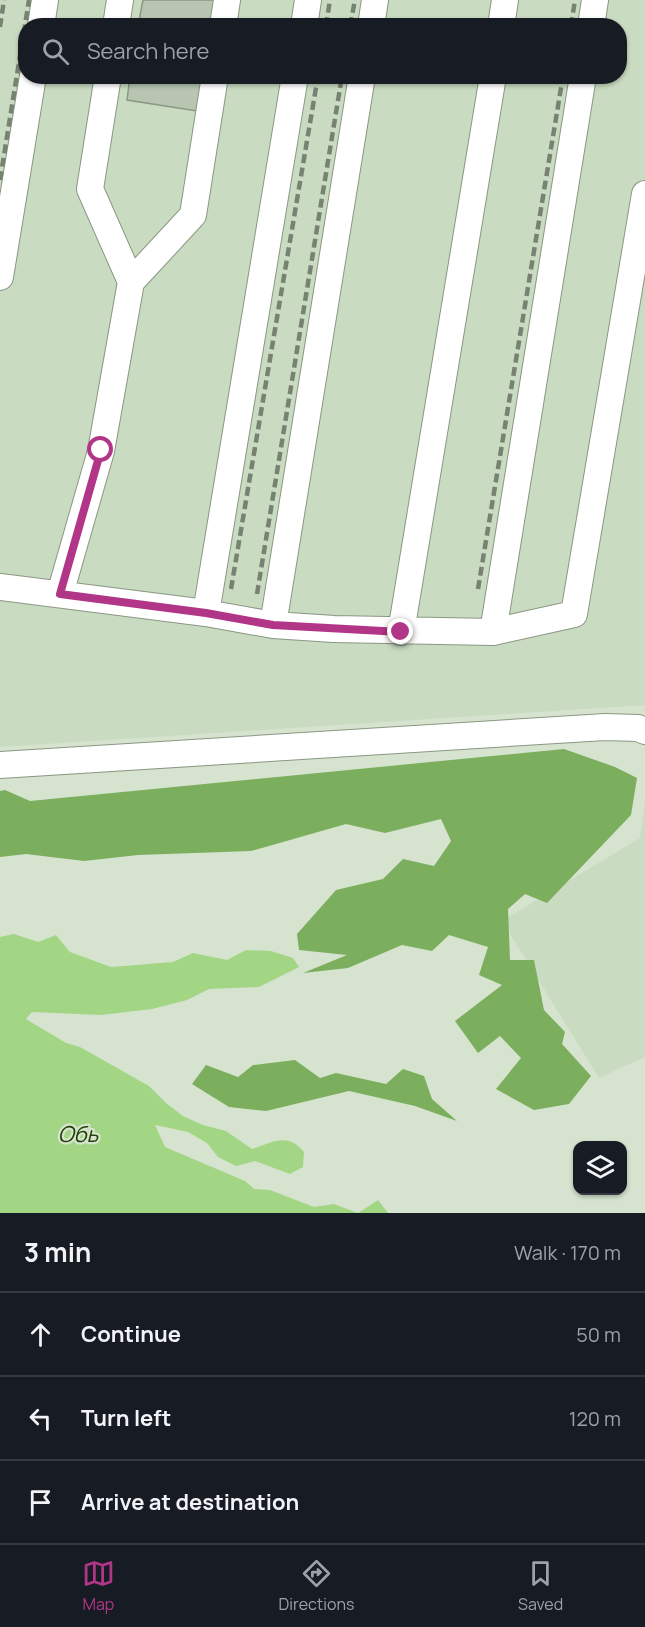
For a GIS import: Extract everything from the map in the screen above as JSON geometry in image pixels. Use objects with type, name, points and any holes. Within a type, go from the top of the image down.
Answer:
[{"type":"lane","points":[[42,18],[45,0]]},
{"type":"lane","points":[[117,18],[120,0]]},
{"type":"lane","points":[[224,18],[227,0]]},
{"type":"lane","points":[[305,18],[308,0]]},
{"type":"lane","points":[[372,18],[375,0]]},
{"type":"lane","points":[[502,18],[505,0]]},
{"type":"lane","points":[[592,18],[595,0]]},
{"type":"lane","points":[[0,277],[32,84]]},
{"type":"lane","points":[[107,84],[90,189],[131,282]]},
{"type":"lane","points":[[60,594],[101,450],[131,282],[193,215],[214,84]]},
{"type":"lane","points":[[206,613],[294,84]]},
{"type":"lane","points":[[273,625],[361,84]]},
{"type":"lane","points":[[401,632],[491,84]]},
{"type":"lane","points":[[493,632],[582,84]]},
{"type":"lane","points":[[0,588],[206,613],[273,625],[401,632],[493,632],[574,614],[645,194]]},
{"type":"lane","points":[[0,765],[604,727],[638,728],[645,731]]},
{"type":"shaded area","points":[[0,0],[645,0],[645,705],[0,747]]},
{"type":"shaded area","points":[[564,749],[615,767],[637,778],[631,815],[547,903],[525,894],[508,909],[510,960],[534,960],[544,1010],[565,1032],[562,1044],[591,1076],[569,1104],[534,1110],[496,1089],[521,1058],[500,1036],[478,1053],[455,1021],[502,985],[479,975],[488,947],[449,935],[432,951],[402,945],[348,968],[303,973],[347,955],[299,950],[297,934],[336,890],[383,879],[403,859],[434,866],[451,841],[441,819],[385,833],[346,824],[251,851],[138,855],[84,861],[26,854],[0,857],[0,791],[5,790],[30,801]]},
{"type":"shaded area","points":[[645,802],[645,1057],[599,1078],[502,921],[640,838]]},
{"type":"shaded area","points":[[295,1060],[320,1078],[336,1073],[386,1084],[403,1069],[424,1076],[432,1099],[457,1121],[415,1106],[349,1091],[266,1111],[229,1107],[192,1084],[206,1065],[238,1077],[253,1065]]},
{"type":"water","name":"Обь","points":[[14,934],[38,942],[56,935],[70,952],[111,967],[173,962],[193,953],[227,960],[246,950],[271,951],[293,958],[299,967],[259,987],[209,989],[187,1000],[152,1009],[101,1015],[32,1012],[26,1019],[66,1043],[80,1047],[149,1086],[183,1116],[203,1125],[226,1131],[252,1149],[280,1140],[292,1142],[304,1152],[303,1167],[290,1174],[255,1161],[236,1166],[218,1157],[207,1143],[188,1132],[155,1125],[165,1147],[245,1181],[254,1189],[270,1190],[314,1207],[334,1204],[358,1213],[0,1213],[0,937]]},
{"type":"water","points":[[378,1200],[388,1213],[358,1213]]},
{"type":"building","points":[[143,0],[215,0],[212,18],[140,18]]},
{"type":"building","points":[[129,84],[202,84],[197,111],[127,100]]},
{"type":"railway","points":[[0,27],[4,0]]},
{"type":"railway","points":[[26,18],[29,0]]},
{"type":"railway","points":[[327,18],[330,0]]},
{"type":"railway","points":[[352,18],[355,0]]},
{"type":"railway","points":[[572,18],[575,0]]},
{"type":"railway","points":[[0,180],[18,68]]},
{"type":"railway","points":[[231,589],[317,84]]},
{"type":"railway","points":[[257,594],[341,84]]},
{"type":"railway","points":[[478,589],[562,84]]},
{"type":"route","points":[[101,450],[60,594],[206,613],[273,625],[401,632]]}]
